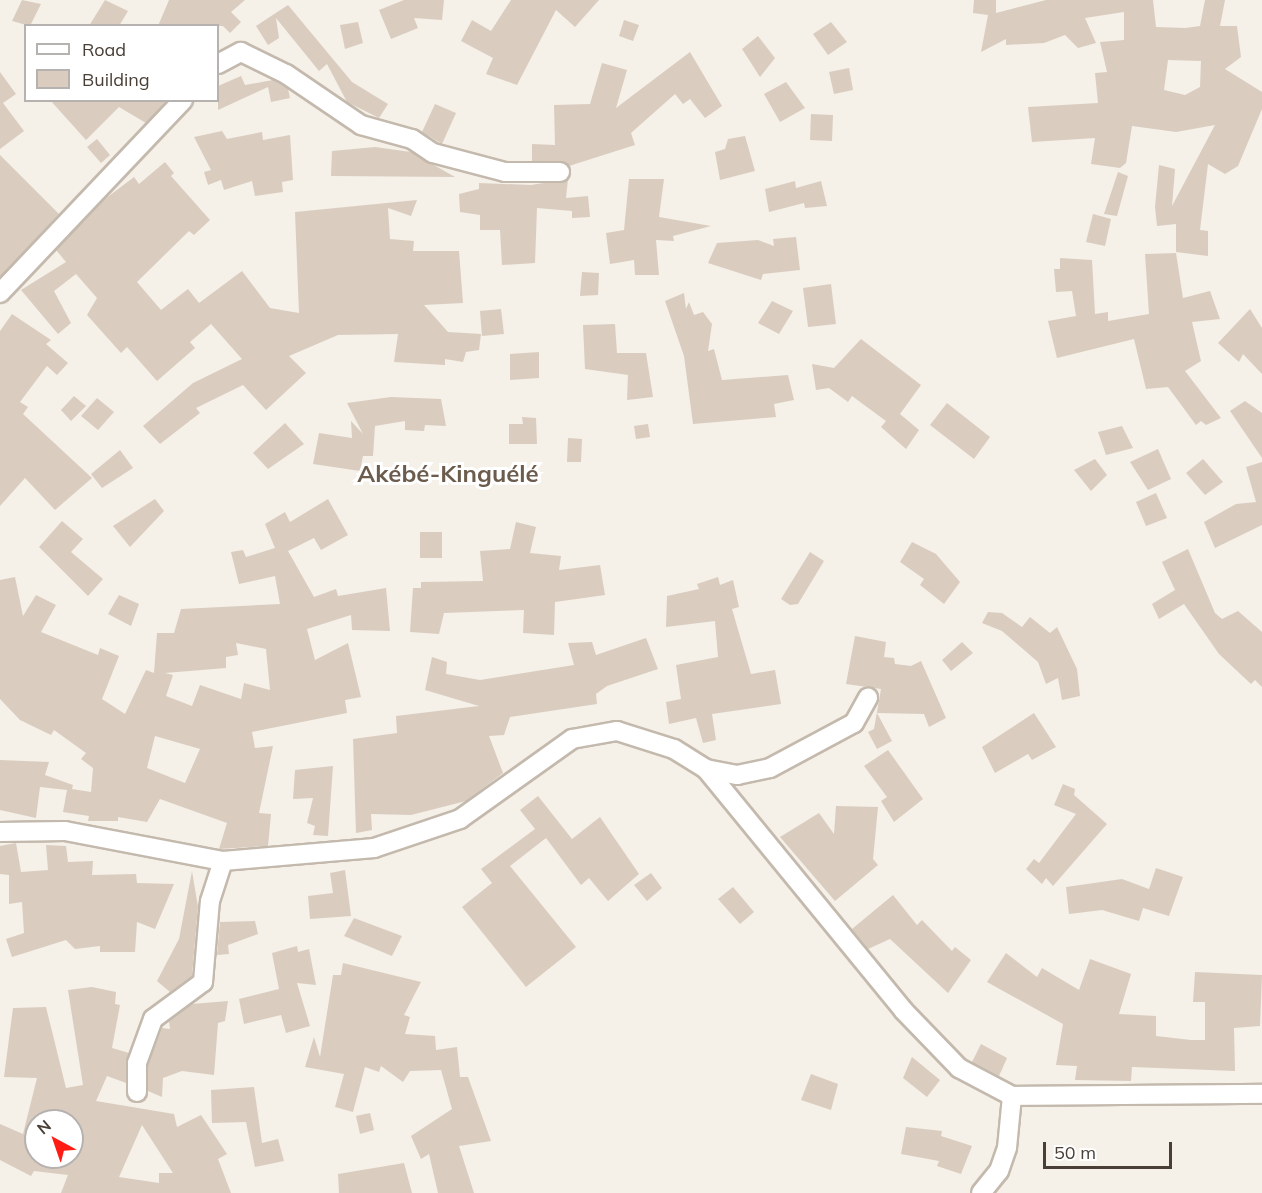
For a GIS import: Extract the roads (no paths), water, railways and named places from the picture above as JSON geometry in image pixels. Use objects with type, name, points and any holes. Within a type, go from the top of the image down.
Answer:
[{"type":"street","points":[[219,64],[242,52],[286,74],[361,125],[412,139],[433,153],[505,172],[560,172]]},
{"type":"street","points":[[0,293],[181,102]]},
{"type":"street","points":[[0,832],[110,837],[223,861],[374,848],[432,832],[586,734],[617,731],[648,738],[706,769],[737,775],[770,768],[854,723],[868,698]]},
{"type":"street","points":[[706,769],[931,1042],[959,1068],[1012,1096],[1262,1094]]},
{"type":"street","points":[[137,1092],[137,1063],[153,1019],[202,982],[210,901],[223,861]]},
{"type":"street","points":[[981,1193],[999,1171],[1007,1148],[1012,1096]]},
{"type":"district","name":"Akébé-Kinguélé","points":[[448,474]]}]
